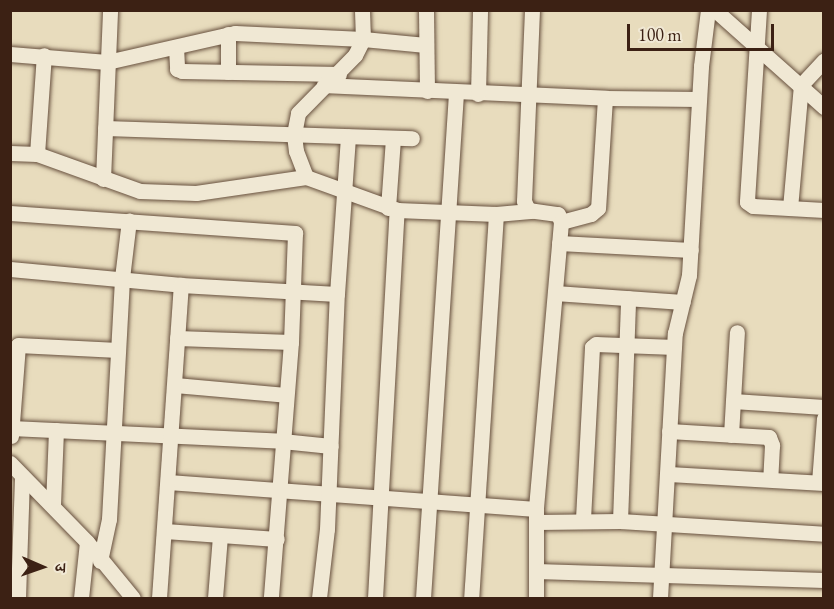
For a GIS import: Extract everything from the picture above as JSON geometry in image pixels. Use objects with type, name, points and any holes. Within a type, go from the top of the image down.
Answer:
[{"type":"street","points":[[103,179],[110,10]]},
{"type":"street","points":[[306,177],[300,166],[294,134],[300,109],[324,85],[339,74],[355,54],[363,39],[362,10]]},
{"type":"street","points":[[426,10],[427,91]]},
{"type":"street","points":[[478,94],[480,10]]},
{"type":"street","points":[[532,10],[524,201],[528,210],[533,211]]},
{"type":"street","points":[[660,598],[667,523],[674,347],[691,250],[699,99],[708,10]]},
{"type":"street","points":[[715,10],[824,107]]},
{"type":"street","points":[[759,10],[747,202],[753,206],[824,210]]},
{"type":"street","points":[[228,34],[228,72]]},
{"type":"street","points":[[10,54],[107,62],[228,34],[363,39],[426,45]]},
{"type":"street","points":[[176,46],[179,70],[339,74]]},
{"type":"street","points":[[37,154],[44,55]]},
{"type":"street","points":[[790,208],[801,85],[824,60]]},
{"type":"street","points":[[324,85],[478,94],[699,99]]},
{"type":"street","points":[[423,598],[456,93]]},
{"type":"street","points":[[561,222],[591,214],[598,208],[605,98]]},
{"type":"street","points":[[105,128],[412,138]]},
{"type":"street","points":[[319,598],[329,495],[337,294],[348,136]]},
{"type":"street","points":[[375,598],[393,209],[393,138]]},
{"type":"street","points":[[10,153],[37,154],[140,191],[196,193],[306,177],[393,209],[496,214],[533,211],[555,213],[560,217],[536,515],[536,598]]},
{"type":"street","points":[[10,213],[294,232],[296,235],[291,342],[271,598]]},
{"type":"street","points":[[471,598],[496,214]]},
{"type":"street","points":[[100,561],[109,519],[122,278],[129,220]]},
{"type":"street","points":[[559,243],[691,250]]},
{"type":"street","points":[[10,269],[181,285],[337,294]]},
{"type":"street","points":[[159,598],[181,285]]},
{"type":"street","points":[[555,293],[682,302]]},
{"type":"street","points":[[620,521],[628,298]]},
{"type":"street","points":[[731,435],[737,332]]},
{"type":"street","points":[[177,338],[291,342]]},
{"type":"street","points":[[583,519],[591,352],[596,344],[674,347]]},
{"type":"street","points":[[118,350],[18,345],[11,432],[56,429],[114,431],[332,446]]},
{"type":"street","points":[[175,385],[286,395]]},
{"type":"street","points":[[733,401],[824,407]]},
{"type":"street","points":[[669,474],[821,482],[824,418]]},
{"type":"street","points":[[52,505],[56,429]]},
{"type":"street","points":[[669,431],[772,439],[770,479]]},
{"type":"street","points":[[10,463],[87,542],[100,561],[133,598]]},
{"type":"street","points":[[18,598],[16,508],[22,476]]},
{"type":"street","points":[[168,482],[476,504],[536,515],[583,519],[824,534]]},
{"type":"street","points":[[165,531],[276,539]]},
{"type":"street","points":[[215,598],[220,536]]},
{"type":"street","points":[[81,598],[87,542]]},
{"type":"street","points":[[536,571],[824,580]]}]
